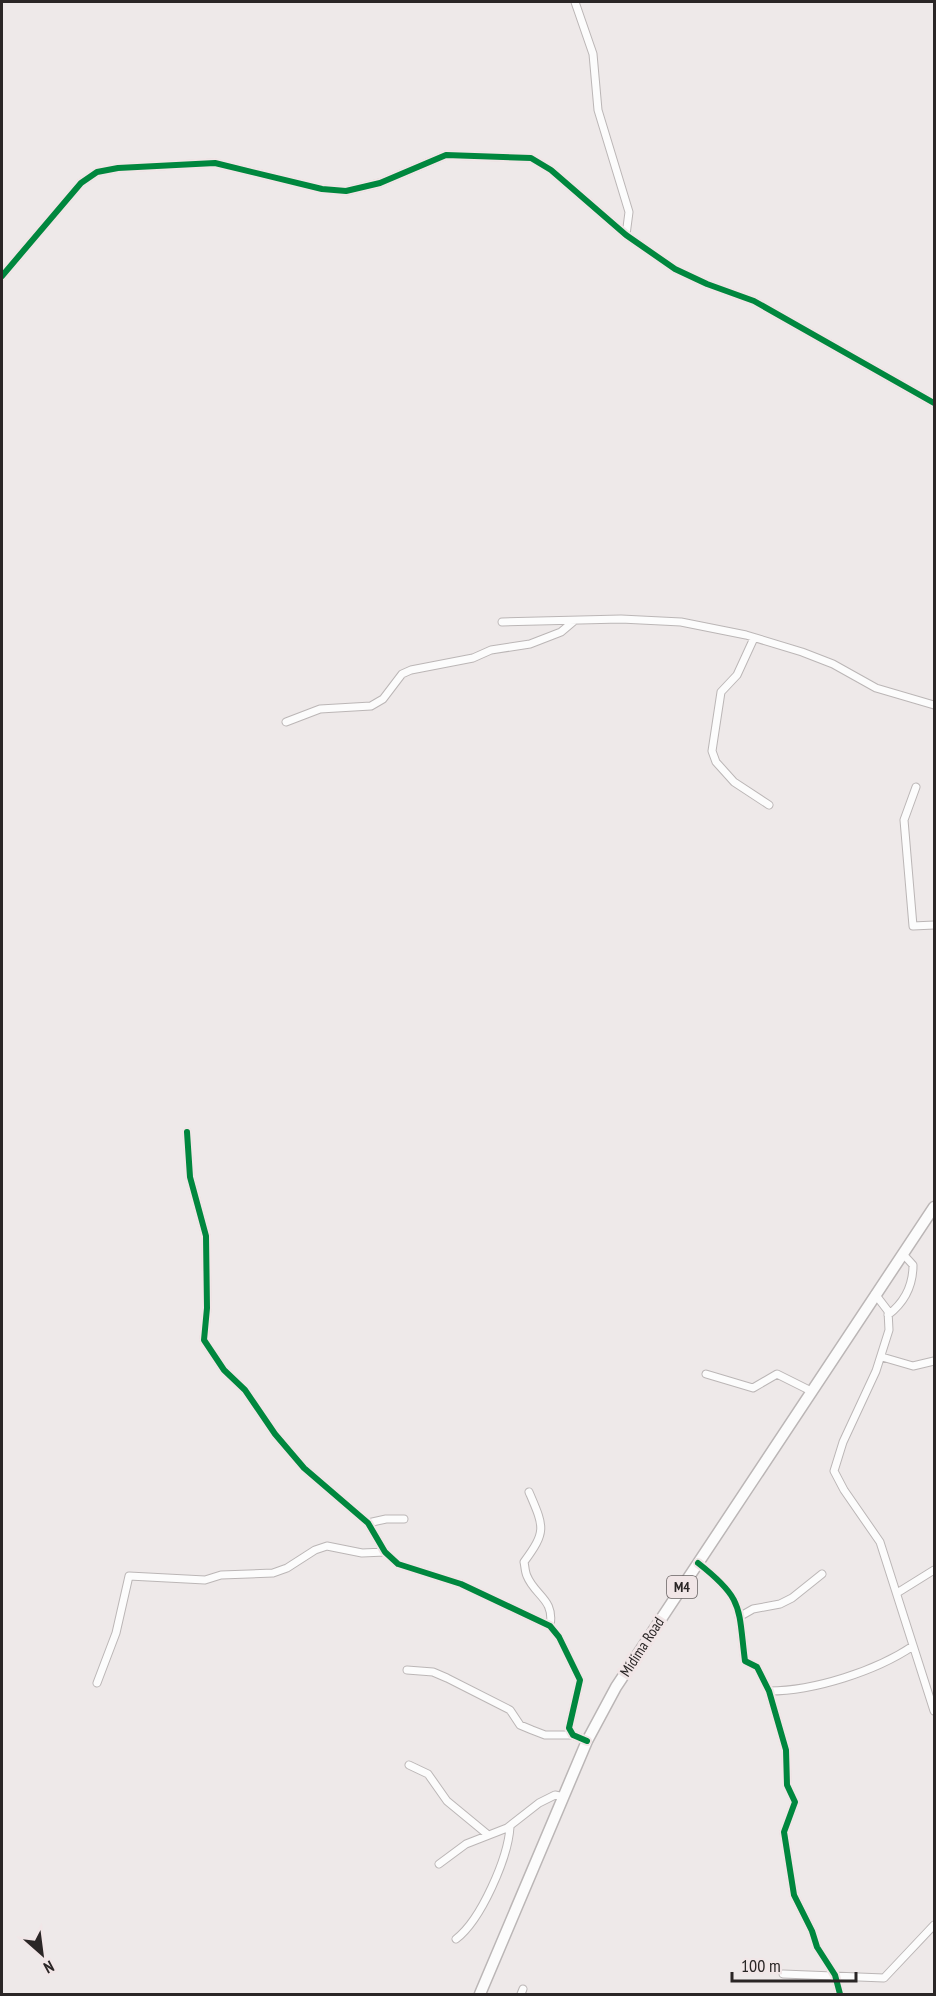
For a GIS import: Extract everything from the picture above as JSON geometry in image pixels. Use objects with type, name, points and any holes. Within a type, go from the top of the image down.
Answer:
[{"type":"main road","name":"Midima Road","points":[[480,1995],[586,1741],[630,1665],[934,1207]]},
{"type":"street","points":[[575,2],[593,54],[598,110],[628,212],[626,235]]},
{"type":"street","points":[[2,276],[87,177],[118,168],[215,163],[322,189],[346,191],[380,183],[446,155],[531,158],[551,170],[626,235],[675,269],[707,284],[754,301],[934,403]]},
{"type":"street","points":[[502,622],[669,620],[754,638],[833,664],[876,688],[934,705]]},
{"type":"street","points":[[286,722],[320,709],[371,706],[383,699],[402,674],[411,670],[473,658],[491,650],[530,644],[561,632],[574,621]]},
{"type":"street","points":[[754,638],[737,675],[721,692],[712,751],[716,762],[734,782],[769,805]]},
{"type":"street","points":[[916,787],[904,820],[913,926],[934,925]]},
{"type":"street","points":[[187,1132],[190,1177],[206,1236],[207,1296],[204,1340],[224,1370],[245,1390],[275,1434],[304,1468],[324,1488],[368,1523],[385,1552],[398,1564],[461,1584],[550,1626],[559,1637],[579,1673],[579,1690],[568,1721],[573,1735]]},
{"type":"street","points":[[888,1315],[905,1297],[912,1283],[913,1265],[903,1254]]},
{"type":"street","points":[[875,1294],[888,1315],[889,1330],[882,1357],[843,1442],[834,1471],[840,1484],[880,1542],[934,1711]]},
{"type":"street","points":[[882,1357],[913,1366],[934,1361]]},
{"type":"street","points":[[706,1374],[753,1388],[777,1374],[811,1391]]},
{"type":"street","points":[[529,1492],[540,1518],[541,1532],[539,1543],[524,1562],[527,1577],[545,1599],[552,1614],[550,1626]]},
{"type":"street","points":[[368,1523],[404,1519]]},
{"type":"street","points":[[97,1683],[116,1633],[129,1576],[206,1580],[221,1575],[273,1573],[327,1546],[362,1553],[385,1552]]},
{"type":"street","points":[[698,1563],[726,1586],[737,1601],[745,1661],[757,1667],[769,1691],[786,1750],[787,1785],[795,1802],[784,1832],[794,1895],[813,1931],[817,1947],[835,1975],[840,1995]]},
{"type":"street","points":[[897,1593],[934,1570]]},
{"type":"street","points":[[739,1617],[753,1610],[780,1604],[792,1598],[822,1574]]},
{"type":"street","points":[[769,1691],[801,1688],[842,1677],[894,1658],[913,1646]]},
{"type":"street","points":[[407,1670],[433,1672],[447,1678],[514,1713],[520,1725],[531,1730],[545,1735],[573,1735],[586,1741]]},
{"type":"street","points":[[409,1765],[428,1773],[451,1806],[488,1834]]},
{"type":"street","points":[[439,1864],[459,1848],[488,1834],[510,1827],[539,1803],[555,1795],[564,1797]]},
{"type":"street","points":[[456,1939],[468,1929],[483,1904],[504,1855],[510,1827]]},
{"type":"street","points":[[783,1974],[884,1978],[934,1925]]},
{"type":"cycle path","points":[[2,276],[81,183],[97,172],[118,168],[215,163],[322,189],[346,191],[380,183],[446,155],[531,158],[551,170],[626,235],[675,269],[707,284],[754,301],[934,403]]},
{"type":"cycle path","points":[[187,1132],[190,1177],[206,1236],[207,1308],[204,1340],[224,1370],[245,1390],[275,1434],[304,1468],[368,1523],[385,1552],[398,1564],[461,1584],[550,1626],[559,1637],[580,1680],[569,1728],[573,1735],[587,1741]]},
{"type":"cycle path","points":[[698,1563],[713,1575],[731,1595],[739,1615],[745,1661],[757,1667],[769,1691],[786,1750],[787,1785],[795,1802],[784,1832],[794,1895],[812,1931],[817,1947],[835,1975],[840,1994]]}]
